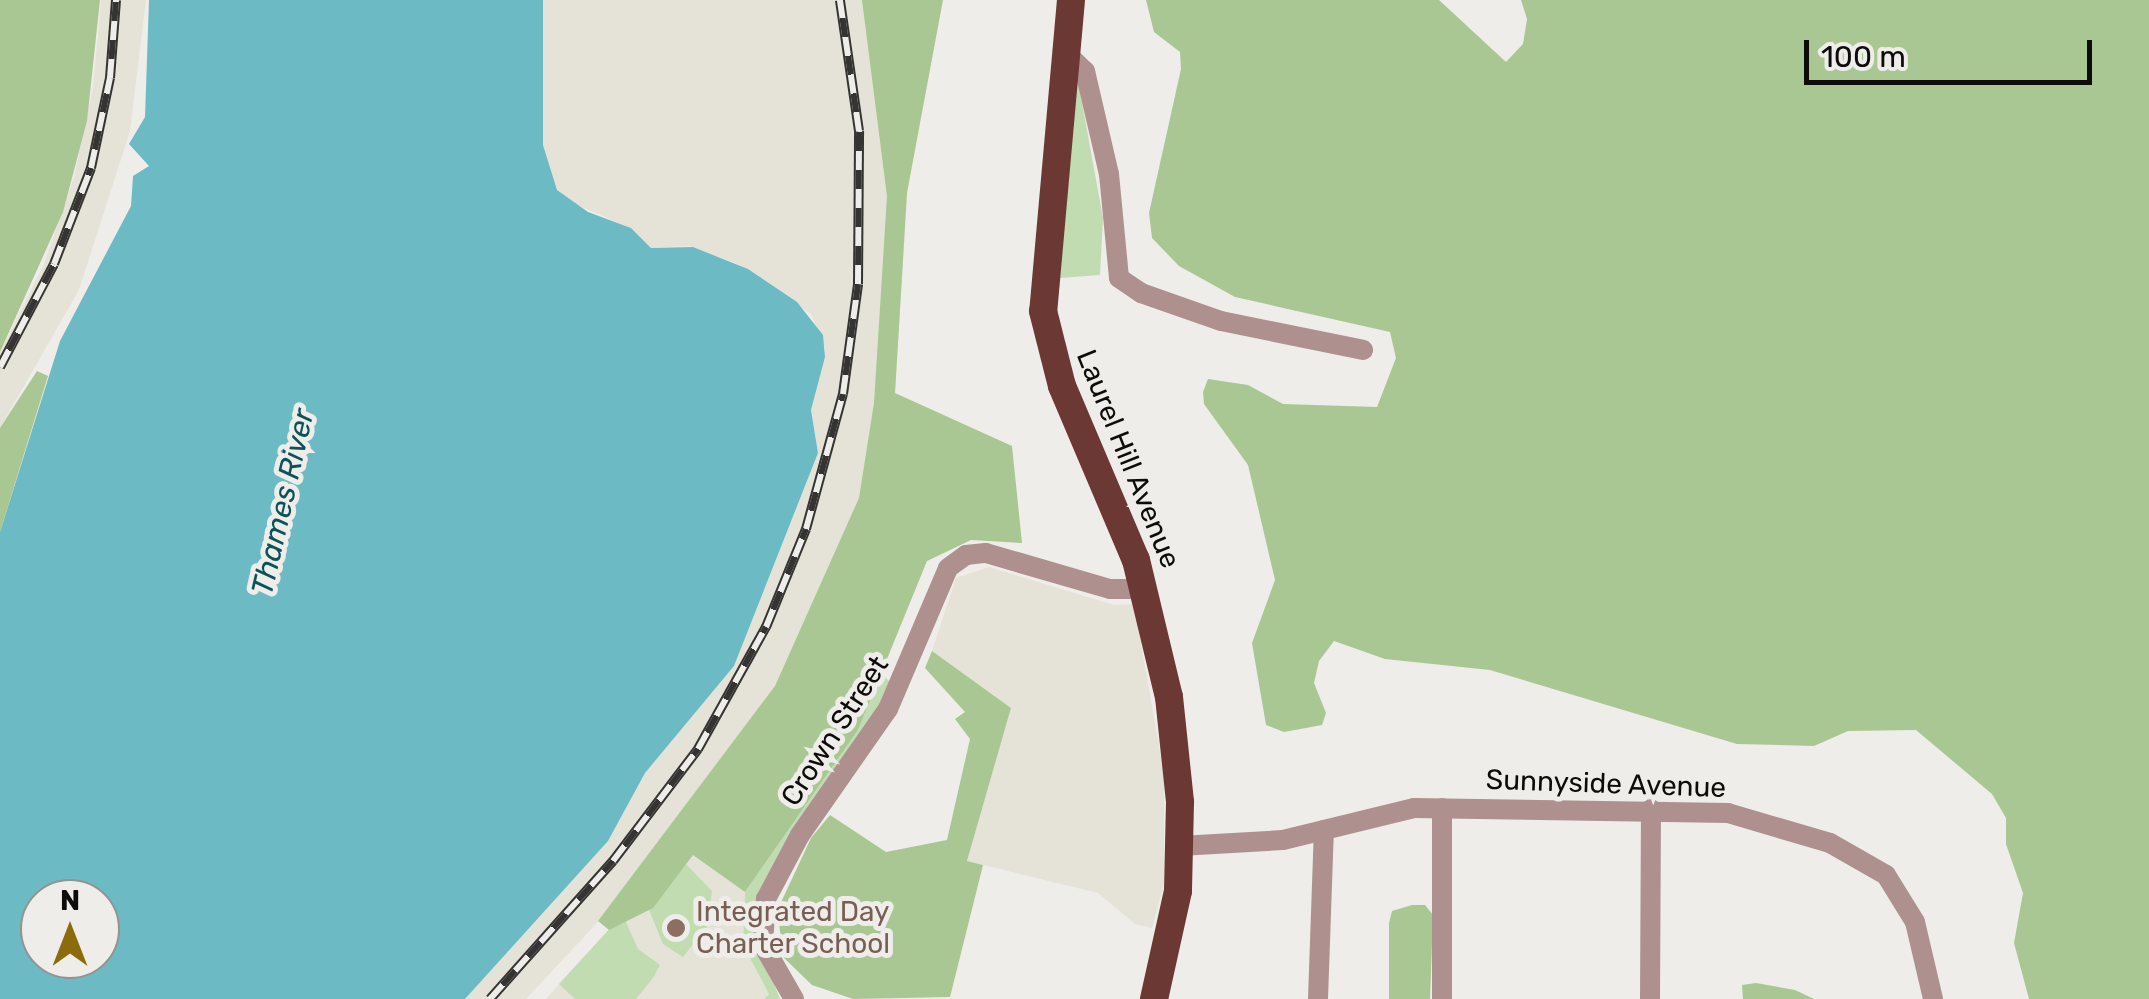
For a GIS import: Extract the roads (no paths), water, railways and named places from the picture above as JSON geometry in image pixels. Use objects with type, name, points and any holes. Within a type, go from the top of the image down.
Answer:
[{"type":"highway","name":"Laurel Hill Avenue","points":[[1071,0],[1044,245],[1044,325],[1062,386],[1116,504],[1145,589],[1173,723],[1180,846],[1175,919],[1157,998]]},
{"type":"street","points":[[1065,52],[1084,71],[1108,174],[1119,278],[1140,293],[1221,321],[1364,350]]},
{"type":"street","name":"Crown Street","points":[[794,999],[764,952],[766,900],[800,835],[888,709],[948,568],[966,555],[986,553],[1110,589],[1145,589]]},
{"type":"street","points":[[1442,808],[1442,999]]},
{"type":"street","name":"Sunnyside Avenue","points":[[1180,846],[1283,840],[1402,810],[1442,808],[1651,809],[1752,818],[1830,843],[1886,874],[1915,922],[1933,999]]},
{"type":"street","points":[[1650,999],[1651,809]]},
{"type":"street","points":[[1318,999],[1324,830]]},
{"type":"water","name":"Thames River","points":[[149,0],[543,0],[543,145],[557,190],[588,212],[631,228],[651,248],[693,247],[748,269],[797,302],[823,335],[825,357],[811,410],[818,453],[734,666],[645,773],[608,841],[465,999],[0,999],[0,532],[60,341],[131,206],[133,176],[149,166],[129,144],[145,117]]},
{"type":"railway","points":[[0,367],[54,264],[91,168],[110,78],[116,0]]},
{"type":"railway","points":[[490,999],[613,861],[698,749],[766,627],[806,529],[843,394],[858,284],[859,131],[840,0]]},
{"type":"place","name":"Integrated Day Charter School","points":[[676,928]]}]
